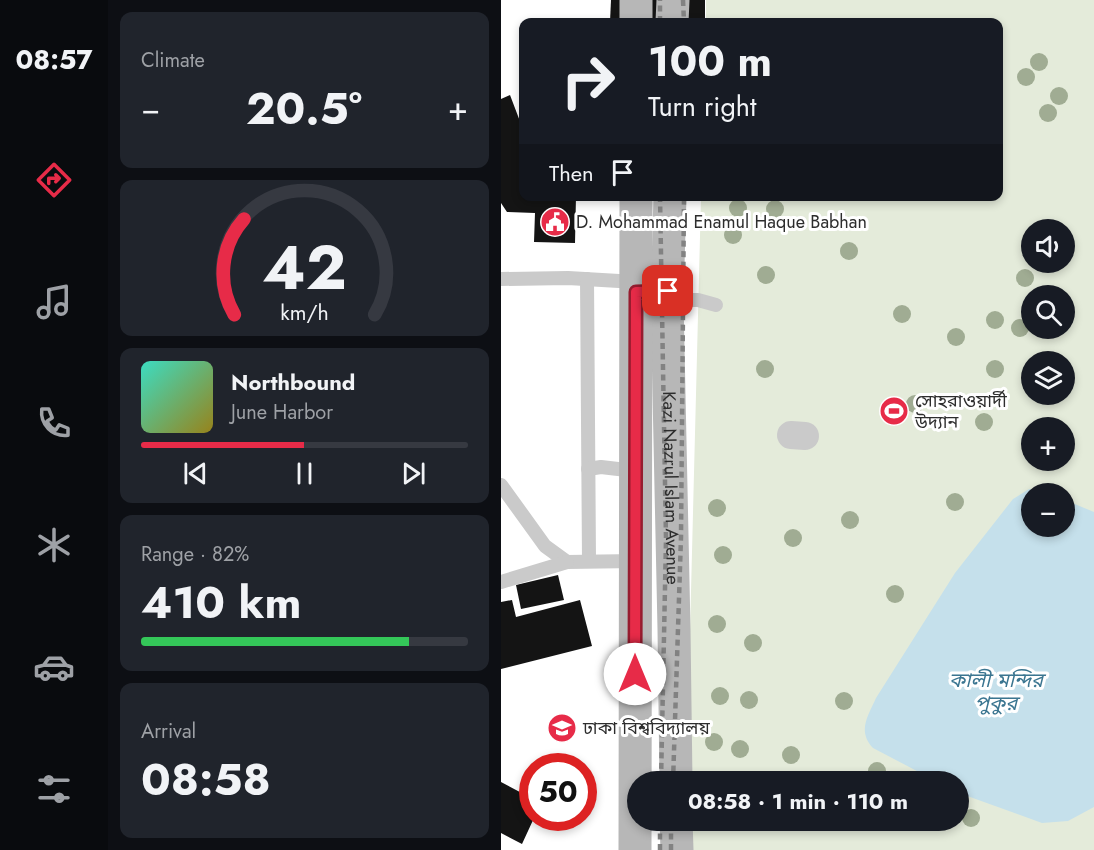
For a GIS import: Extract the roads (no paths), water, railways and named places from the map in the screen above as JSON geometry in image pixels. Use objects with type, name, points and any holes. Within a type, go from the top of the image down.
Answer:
[{"type":"main road","points":[[636,0],[636,18]]},
{"type":"main road","points":[[672,18],[673,0]]},
{"type":"main road","name":"Kazi Nazrul Islam Avenue","points":[[635,850],[636,201]]},
{"type":"main road","name":"Kazi Nazrul Islam Avenue","points":[[670,201],[667,296],[676,771]]},
{"type":"main road","points":[[636,287],[667,296]]},
{"type":"main road","points":[[636,561],[673,560]]},
{"type":"main road","points":[[676,831],[677,850]]},
{"type":"lane","points":[[501,279],[593,279],[636,287]]},
{"type":"lane","points":[[589,561],[588,469],[593,279]]},
{"type":"lane","points":[[667,296],[715,305]]},
{"type":"lane","points":[[588,469],[601,467],[635,471]]},
{"type":"lane","points":[[501,485],[545,546],[567,562]]},
{"type":"lane","points":[[501,582],[567,562],[636,561]]},
{"type":"water","name":"কালী মন্দির পুকুর","points":[[1021,494],[1021,537],[1075,537],[1075,504],[1094,512],[1094,807],[1068,821],[1042,823],[969,797],[969,771],[917,771],[873,748],[866,736],[865,723],[876,698],[955,573],[1013,499]]},
{"type":"railway","points":[[660,0],[660,18]]},
{"type":"railway","points":[[683,0],[684,18]]},
{"type":"railway","points":[[660,201],[666,539],[661,771]]},
{"type":"railway","points":[[673,771],[681,537],[684,201]]},
{"type":"railway","points":[[660,831],[660,850]]},
{"type":"railway","points":[[671,831],[671,850]]},
{"type":"place","name":"D. Mohammad Enamul Haque Babhan","points":[[555,222]]},
{"type":"place","name":"সোহরাওয়ার্দী উদ্যান","points":[[894,411]]},
{"type":"place","name":"ঢাকা বিশ্ববিদ্যালয়","points":[[562,728]]}]
